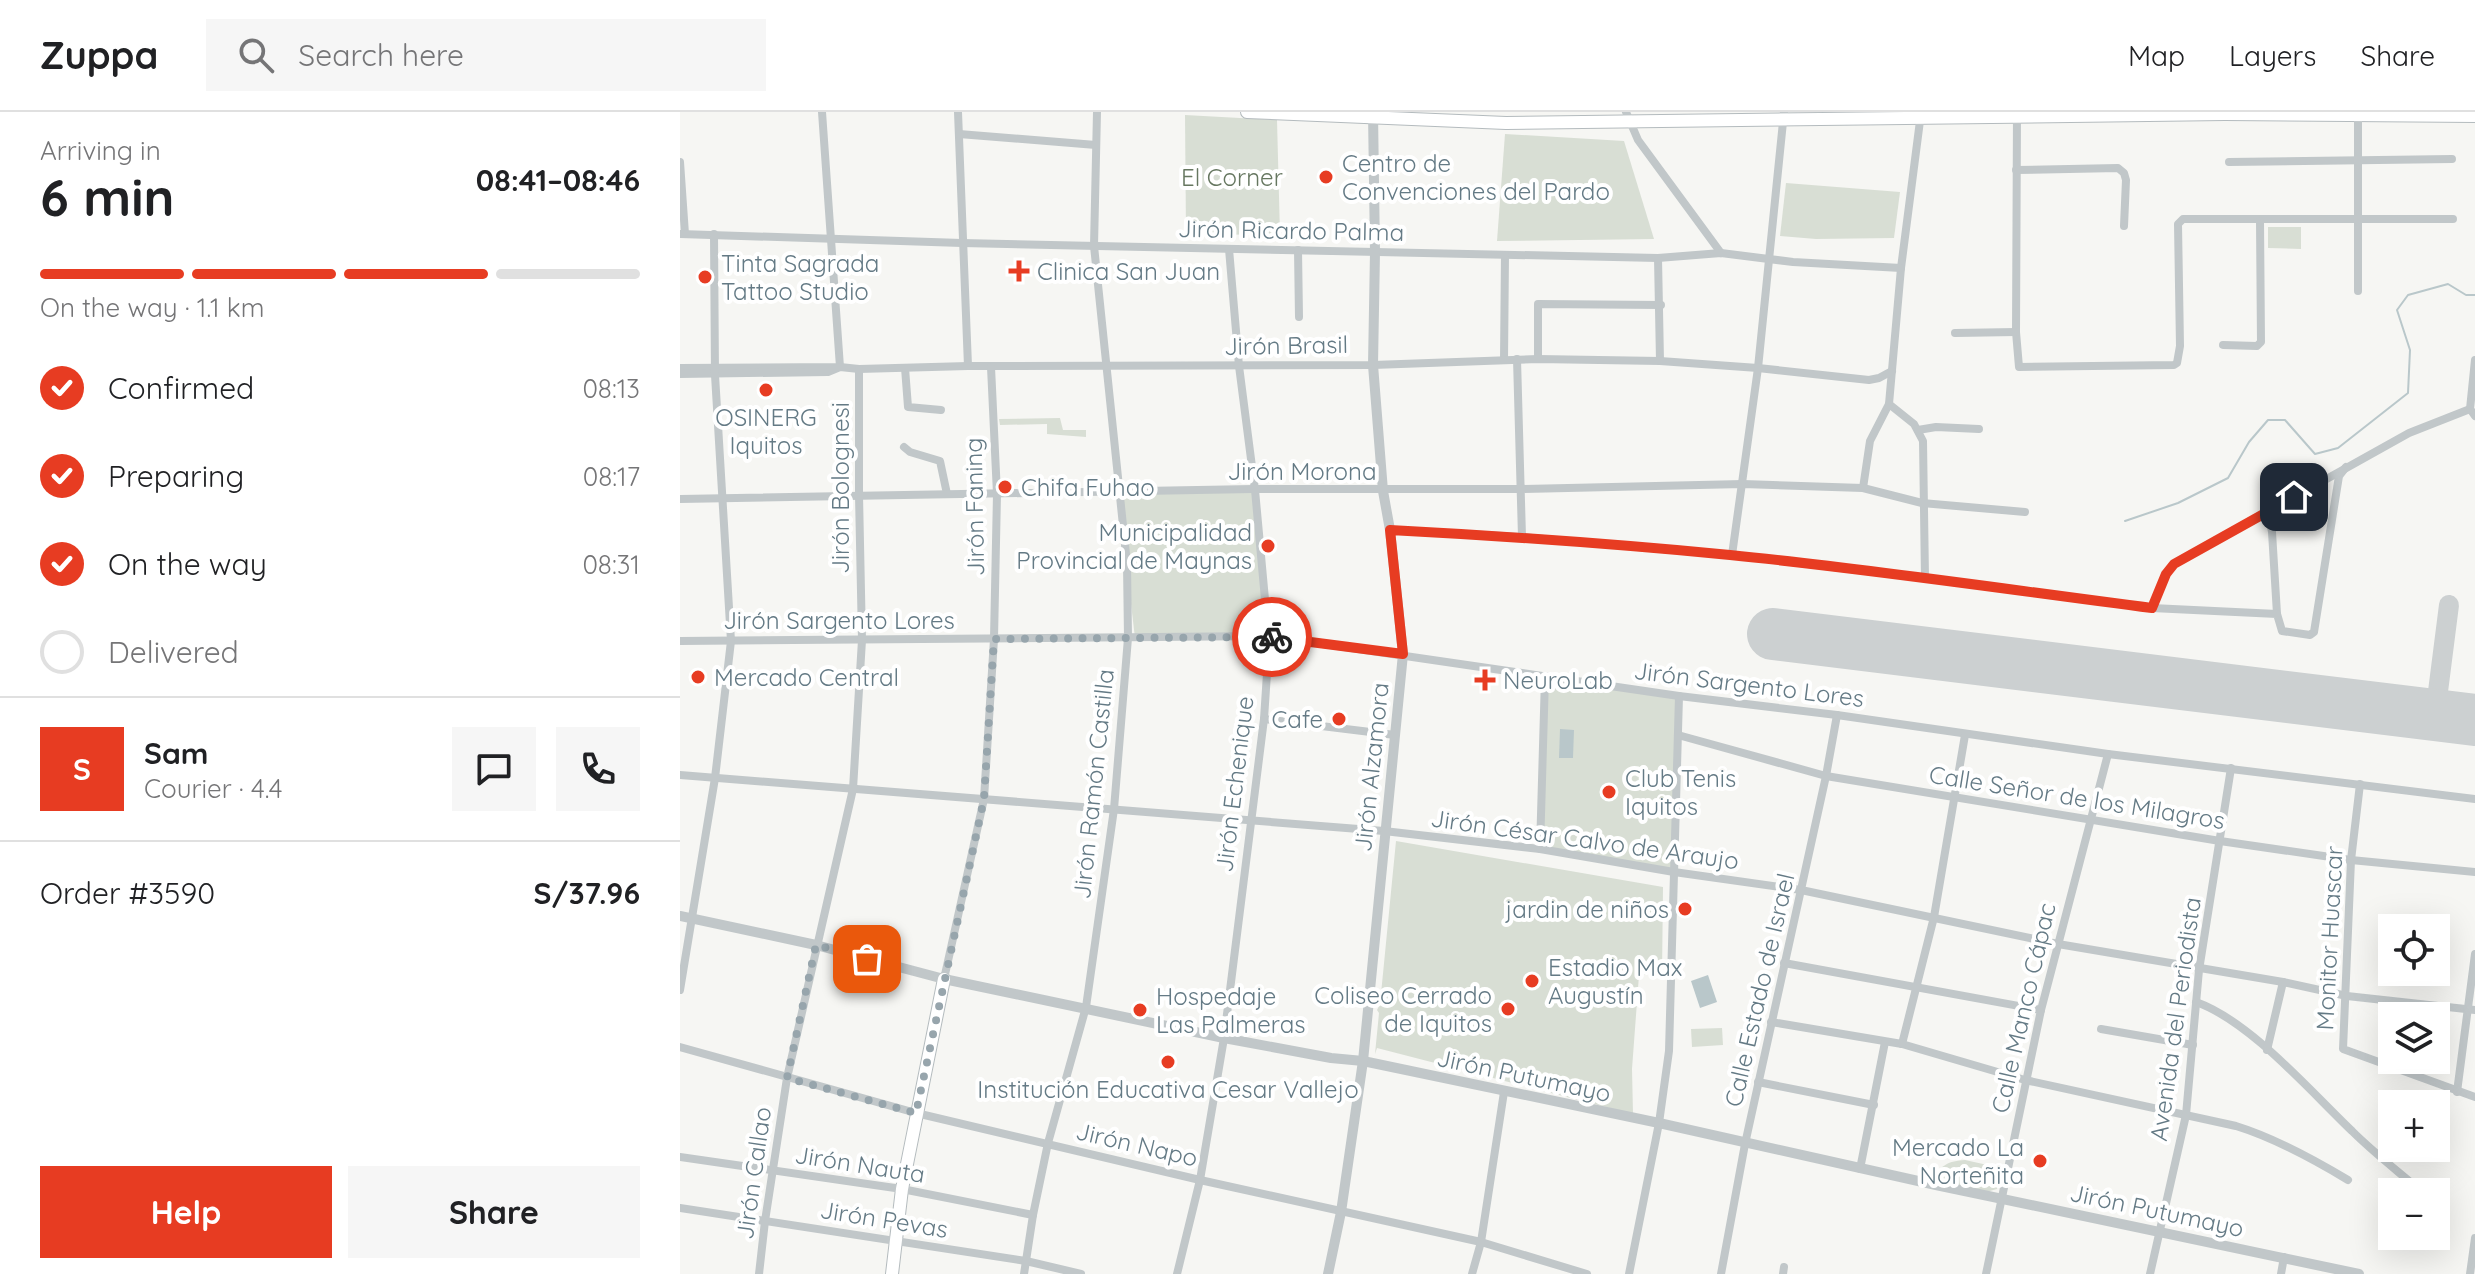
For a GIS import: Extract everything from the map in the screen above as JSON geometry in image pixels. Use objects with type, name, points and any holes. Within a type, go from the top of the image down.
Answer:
[{"type":"main road","points":[[1247,112],[1506,123],[1628,117],[2016,114],[2475,116]]},
{"type":"main road","points":[[892,1274],[902,1189],[944,979]]},
{"type":"street","name":"Jirón Bolognesi","points":[[822,112],[840,367]]},
{"type":"street","points":[[958,112],[968,366]]},
{"type":"street","name":"Jirón Ramón Castilla","points":[[1024,1274],[1048,1143],[1086,1007],[1114,809],[1128,638],[1127,564],[1094,246],[1097,112]]},
{"type":"street","points":[[2016,114],[2016,332],[2019,367],[2177,363],[2180,346],[2179,221],[2183,219],[2453,219]]},
{"type":"street","points":[[2358,114],[2358,291]]},
{"type":"street","name":"Jirón Alzamora","points":[[1328,1274],[1341,1212],[1363,1061],[1403,654],[1383,491],[1373,365],[1373,115]]},
{"type":"street","points":[[1863,488],[1870,441],[1889,400],[1901,268],[1921,115]]},
{"type":"street","points":[[1732,555],[1758,368],[1784,116]]},
{"type":"street","points":[[1628,117],[1638,140],[1721,253]]},
{"type":"street","points":[[959,134],[1096,145]]},
{"type":"street","points":[[2229,162],[2452,159]]},
{"type":"street","points":[[680,162],[682,234]]},
{"type":"street","points":[[2016,170],[2118,168],[2126,180],[2124,226]]},
{"type":"street","points":[[2223,345],[2257,346],[2261,342],[2260,221]]},
{"type":"street","name":"Jirón Ricardo Palma","points":[[682,234],[1658,258],[1721,253],[1793,262],[1901,268]]},
{"type":"street","points":[[680,990],[686,917],[715,778],[731,641],[715,371],[714,234]]},
{"type":"street","name":"Jirón Echenique","points":[[1177,1274],[1200,1180],[1224,1038],[1264,719],[1268,636],[1229,249]]},
{"type":"street","points":[[1298,250],[1299,317]]},
{"type":"street","points":[[1504,360],[1505,255]]},
{"type":"street","points":[[1658,258],[1660,361]]},
{"type":"street","points":[[1538,359],[1538,304],[1661,305]]},
{"type":"street","points":[[1955,333],[2016,332]]},
{"type":"street","points":[[1517,359],[1522,537]]},
{"type":"street","name":"Jirón Brasil","points":[[715,371],[840,367],[1373,365],[1538,359],[1660,361],[1869,380],[1879,378]]},
{"type":"street","points":[[2152,608],[2166,574],[2174,564],[2409,433],[2473,413],[2475,360]]},
{"type":"street","name":"Jirón Faning","points":[[944,979],[984,799],[994,639],[997,494],[991,367]]},
{"type":"street","points":[[680,368],[715,371]]},
{"type":"street","points":[[905,368],[908,407],[941,410]]},
{"type":"street","name":"Jirón Bolognesi","points":[[787,1078],[853,789],[862,640],[859,369]]},
{"type":"street","points":[[680,374],[715,371]]},
{"type":"street","points":[[1892,371],[1879,378],[1884,391],[1918,430],[1923,441],[1925,578]]},
{"type":"street","points":[[1918,430],[1936,427],[1979,429]]},
{"type":"street","points":[[904,447],[910,452],[940,461],[947,494]]},
{"type":"street","points":[[2268,511],[2277,614],[2282,631],[2310,635],[2314,632],[2339,476],[2346,467]]},
{"type":"street","name":"Jirón Morona","points":[[680,499],[1743,484],[1863,488],[1922,503],[2025,512]]},
{"type":"street","points":[[1390,530],[1522,537],[1732,555],[2152,608],[2277,614]]},
{"type":"street","name":"Jirón Sargento Lores","points":[[680,641],[1268,636],[1965,735],[2475,799]]},
{"type":"street","points":[[1540,849],[1545,677]]},
{"type":"street","points":[[1629,1274],[1659,1123],[1669,1051],[1679,696]]},
{"type":"street","name":"Calle Estado de Israel","points":[[1721,1274],[1745,1144],[1837,715]]},
{"type":"street","points":[[1264,719],[1395,735]]},
{"type":"street","name":"Calle Señor de los Milagros","points":[[1678,735],[1826,776],[2220,841],[2351,860],[2475,872]]},
{"type":"street","points":[[1902,1044],[1934,917],[1965,735]]},
{"type":"street","name":"Calle Manco Cápac","points":[[1986,1274],[2041,1010],[2108,754]]},
{"type":"street","name":"Avenida del Periodista","points":[[2150,1274],[2186,1115],[2199,970],[2231,768]]},
{"type":"street","name":"Jirón César Calvo de Araujo","points":[[680,775],[1384,831],[1540,849],[1801,890],[2058,944],[2283,982],[2347,996],[2472,1009]]},
{"type":"street","name":"Monitor Huascar","points":[[2360,784],[2351,860],[2343,1049],[2475,1097]]},
{"type":"street","name":"Jirón Putumayo","points":[[686,917],[816,945],[944,979],[1224,1038],[1363,1061],[2359,1274]]},
{"type":"street","points":[[2457,1092],[2472,1009],[2475,954]]},
{"type":"street","points":[[1784,963],[2041,1010]]},
{"type":"street","points":[[2267,1050],[2283,982]]},
{"type":"street","points":[[2196,1002],[2221,1013],[2267,1050],[2406,1178]]},
{"type":"street","points":[[1771,1022],[1902,1044],[2025,1080],[2250,1130],[2348,1180]]},
{"type":"street","points":[[2101,1029],[2193,1045]]},
{"type":"street","points":[[1860,1169],[1885,1042]]},
{"type":"street","name":"Jirón Napo","points":[[680,1047],[916,1113],[1481,1242],[1587,1274]]},
{"type":"street","name":"Jirón Callao","points":[[759,1274],[787,1078]]},
{"type":"street","points":[[1758,1082],[1874,1105]]},
{"type":"street","points":[[1472,1274],[1481,1242],[1504,1092]]},
{"type":"street","name":"Jirón Nauta","points":[[680,1157],[902,1189],[1033,1215]]},
{"type":"street","name":"Jirón Pevas","points":[[680,1208],[1026,1261],[1081,1274]]},
{"type":"street","points":[[2470,1274],[2475,1238]]},
{"type":"street","points":[[2281,1274],[2284,1257]]},
{"type":"green space","name":"El Corner","points":[[1185,115],[1277,120],[1280,235],[1186,234]]},
{"type":"green space","points":[[1505,134],[1624,141],[1654,239],[1497,241]]},
{"type":"green space","points":[[1786,183],[1900,192],[1894,238],[1780,236]]},
{"type":"green space","points":[[2268,227],[2301,227],[2301,249],[2268,248]]},
{"type":"green space","points":[[1060,418],[1063,430],[1086,430],[1086,437],[1047,434],[1047,424],[1000,425],[999,419]]},
{"type":"green space","points":[[1255,490],[1268,636],[1135,638],[1118,492]]},
{"type":"green space","name":"Club Tenis Iquitos","points":[[1545,677],[1679,696],[1674,872],[1540,849]]},
{"type":"green space","name":"Coliseo Cerrado de Iquitos","points":[[1396,841],[1663,887],[1662,975],[1639,975],[1632,1069],[1633,1114],[1377,1048],[1375,1054]]},
{"type":"green space","points":[[1722,1028],[1723,1045],[1692,1047],[1691,1029]]},
{"type":"green space","points":[[1965,1160],[2001,1168],[1997,1189],[1986,1192],[1933,1181],[1945,1165]]},
{"type":"shaded area","points":[[1560,729],[1574,730],[1573,758],[1559,758]]},
{"type":"shaded area","points":[[1708,975],[1717,1002],[1700,1008],[1691,981]]},
{"type":"waterway","points":[[2125,521],[2178,503],[2228,478],[2249,442],[2268,420],[2285,420],[2315,454],[2338,448],[2408,393],[2410,350],[2397,310],[2408,295],[2448,284],[2466,295],[2475,295]]},
{"type":"taxiway","points":[[2435,715],[2449,605]]},
{"type":"runway","points":[[1773,634],[2475,720]]},
{"type":"way so far","points":[[867,959],[816,945],[787,1078],[916,1113],[984,799],[994,639],[1272,637]]},
{"type":"place","name":"Centro de Convenciones del Pardo","points":[[1326,177]]},
{"type":"place","name":"Clinica San Juan","points":[[1019,271]]},
{"type":"place","name":"Tinta Sagrada Tattoo Studio","points":[[705,277]]},
{"type":"place","name":"OSINERG Iquitos","points":[[766,390]]},
{"type":"place","name":"Chifa Fuhao","points":[[1005,487]]},
{"type":"place","name":"Municipalidad Provincial de Maynas","points":[[1268,546]]},
{"type":"place","name":"Mercado Central","points":[[698,677]]},
{"type":"place","name":"NeuroLab","points":[[1485,680]]},
{"type":"place","name":"Cafe","points":[[1339,719]]},
{"type":"place","name":"Club Tenis Iquitos","points":[[1609,792]]},
{"type":"place","name":"jardin de niños","points":[[1685,909]]},
{"type":"place","name":"Estadio Max Augustín","points":[[1532,981]]},
{"type":"place","name":"Coliseo Cerrado de Iquitos","points":[[1508,1009]]},
{"type":"place","name":"Hospedaje Las Palmeras","points":[[1140,1010]]},
{"type":"place","name":"Institución Educativa Cesar Vallejo","points":[[1168,1062]]},
{"type":"place","name":"Mercado La Norteñita","points":[[2040,1161]]},
{"type":"route","points":[[1272,637],[1403,654],[1390,530],[1522,537],[1732,555],[2152,608],[2166,574],[2174,564],[2294,497]]}]
